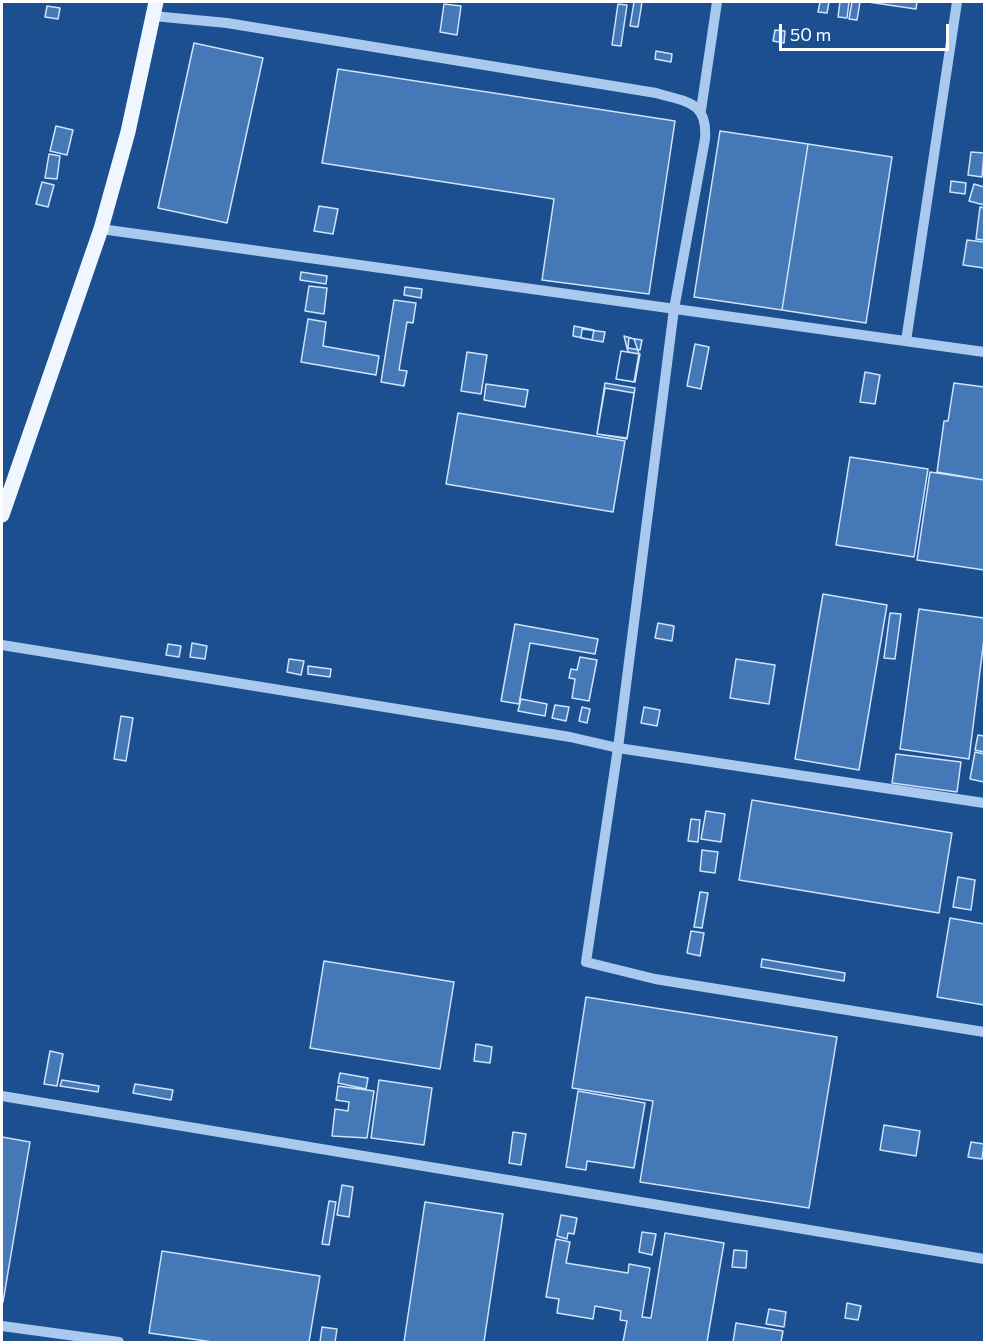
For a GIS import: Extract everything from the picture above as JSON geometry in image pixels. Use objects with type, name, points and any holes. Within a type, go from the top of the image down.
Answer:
[{"type":"main road","points":[[2,515],[101,229],[128,132],[154,9]]},
{"type":"street","points":[[717,2],[701,110],[706,122],[705,139],[674,309],[618,748],[586,962],[655,979],[984,1032]]},
{"type":"street","points":[[906,341],[957,2]]},
{"type":"street","points":[[154,9],[656,93],[686,102],[701,110]]},
{"type":"street","points":[[101,229],[984,352]]},
{"type":"street","points":[[2,645],[397,708],[570,737],[618,748],[984,803]]},
{"type":"street","points":[[2,1096],[984,1259]]},
{"type":"street","points":[[2,1326],[119,1342]]},
{"type":"building","points":[[634,2],[642,2],[638,27],[630,26]]},
{"type":"building","points":[[820,2],[829,2],[827,13],[818,12]]},
{"type":"building","points":[[840,2],[849,2],[847,18],[838,17]]},
{"type":"building","points":[[852,2],[860,2],[857,20],[849,19]]},
{"type":"building","points":[[868,2],[917,2],[916,9]]},
{"type":"building","points":[[444,4],[461,6],[457,35],[440,32]]},
{"type":"building","points":[[618,4],[627,5],[621,46],[612,45]]},
{"type":"building","points":[[47,6],[60,8],[58,19],[45,17]]},
{"type":"building","points":[[775,30],[785,31],[784,43],[773,41]]},
{"type":"building","points":[[194,43],[263,58],[227,223],[158,208]]},
{"type":"building","points":[[656,51],[672,54],[671,62],[655,59]]},
{"type":"building","points":[[338,69],[675,121],[649,294],[542,280],[554,199],[322,163]]},
{"type":"building","points":[[56,126],[73,130],[67,155],[50,151]]},
{"type":"building","points":[[720,131],[808,144],[782,310],[694,297]]},
{"type":"building","points":[[808,144],[892,157],[866,323],[782,310]]},
{"type":"building","points":[[971,152],[984,153],[982,177],[968,175]]},
{"type":"building","points":[[49,154],[60,156],[57,179],[45,178]]},
{"type":"building","points":[[951,181],[966,183],[965,194],[950,192]]},
{"type":"building","points":[[42,182],[54,185],[48,207],[36,204]]},
{"type":"building","points":[[974,184],[984,187],[984,205],[969,201]]},
{"type":"building","points":[[319,206],[338,209],[333,234],[314,231]]},
{"type":"building","points":[[980,207],[984,208],[984,240],[976,239]]},
{"type":"building","points":[[967,240],[984,242],[984,268],[963,265]]},
{"type":"building","points":[[301,272],[327,276],[326,284],[300,280]]},
{"type":"building","points":[[309,286],[327,288],[324,314],[305,311]]},
{"type":"building","points":[[405,287],[422,289],[421,298],[404,295]]},
{"type":"building","points":[[394,300],[416,303],[413,323],[407,322],[399,370],[407,371],[404,386],[381,382]]},
{"type":"building","points":[[308,319],[326,322],[323,346],[379,356],[376,375],[301,362]]},
{"type":"building","points":[[574,326],[594,330],[592,340],[573,336]]},
{"type":"building","points":[[582,329],[605,332],[603,342],[581,338]]},
{"type":"building","points":[[624,336],[634,339],[639,354],[628,352]]},
{"type":"building","points":[[629,338],[642,340],[640,350],[628,348]]},
{"type":"building","points":[[695,344],[709,347],[701,389],[687,386]]},
{"type":"building","points":[[621,351],[639,354],[634,382],[616,379]]},
{"type":"building","points":[[621,351],[640,354],[635,382],[616,379]]},
{"type":"building","points":[[467,352],[487,355],[481,394],[461,391]]},
{"type":"building","points":[[865,372],[880,375],[875,404],[860,402]]},
{"type":"building","points":[[605,383],[635,388],[627,439],[597,434]]},
{"type":"building","points":[[954,383],[984,387],[984,480],[937,472],[944,421],[948,421]]},
{"type":"building","points":[[486,384],[528,390],[525,407],[484,400]]},
{"type":"building","points":[[605,388],[634,393],[627,438],[597,434]]},
{"type":"building","points":[[458,413],[625,441],[613,512],[446,484]]},
{"type":"building","points":[[850,457],[928,469],[914,557],[836,545]]},
{"type":"building","points":[[930,472],[984,480],[984,570],[917,560]]},
{"type":"building","points":[[823,594],[887,605],[859,770],[795,759]]},
{"type":"building","points":[[919,609],[984,618],[984,639],[969,759],[900,749]]},
{"type":"building","points":[[890,613],[901,614],[895,659],[884,658]]},
{"type":"building","points":[[658,623],[674,626],[672,641],[655,638]]},
{"type":"building","points":[[515,624],[598,639],[595,654],[530,643],[519,704],[501,701]]},
{"type":"building","points":[[192,643],[207,646],[205,659],[190,657]]},
{"type":"building","points":[[168,644],[181,646],[179,657],[166,655]]},
{"type":"building","points":[[580,657],[597,660],[589,701],[572,698],[575,679],[569,678],[571,669],[577,670]]},
{"type":"building","points":[[289,659],[304,661],[301,675],[287,672]]},
{"type":"building","points":[[736,659],[775,665],[769,704],[730,698]]},
{"type":"building","points":[[308,666],[331,669],[330,677],[308,674]]},
{"type":"building","points":[[521,699],[547,704],[545,716],[518,711]]},
{"type":"building","points":[[555,705],[569,707],[566,721],[552,718]]},
{"type":"building","points":[[582,707],[590,709],[587,723],[579,721]]},
{"type":"building","points":[[644,707],[660,710],[657,726],[641,723]]},
{"type":"building","points":[[121,716],[133,718],[126,761],[114,759]]},
{"type":"building","points":[[978,735],[984,736],[984,752],[975,750]]},
{"type":"building","points":[[975,752],[984,754],[984,782],[970,779]]},
{"type":"building","points":[[896,754],[961,762],[957,792],[892,783]]},
{"type":"building","points":[[752,800],[952,833],[939,913],[739,880]]},
{"type":"building","points":[[706,811],[725,814],[721,842],[701,839]]},
{"type":"building","points":[[691,819],[700,820],[698,842],[688,841]]},
{"type":"building","points":[[702,850],[718,852],[715,873],[700,871]]},
{"type":"building","points":[[958,877],[975,880],[971,910],[953,907]]},
{"type":"building","points":[[700,892],[708,893],[702,928],[694,927]]},
{"type":"building","points":[[950,918],[984,924],[984,1005],[937,997]]},
{"type":"building","points":[[691,931],[704,933],[700,956],[687,953]]},
{"type":"building","points":[[762,959],[845,973],[844,981],[761,967]]},
{"type":"building","points":[[324,961],[454,982],[440,1069],[310,1048]]},
{"type":"building","points":[[586,997],[837,1037],[809,1208],[640,1182],[653,1101],[572,1088]]},
{"type":"building","points":[[476,1044],[492,1047],[490,1063],[474,1061]]},
{"type":"building","points":[[50,1051],[63,1054],[57,1086],[44,1084]]},
{"type":"building","points":[[340,1073],[368,1078],[366,1089],[338,1083]]},
{"type":"building","points":[[62,1080],[99,1086],[98,1092],[60,1086]]},
{"type":"building","points":[[379,1080],[432,1088],[424,1145],[371,1138]]},
{"type":"building","points":[[135,1084],[173,1090],[171,1100],[133,1093]]},
{"type":"building","points":[[338,1086],[374,1091],[367,1138],[332,1136],[335,1109],[348,1111],[349,1102],[336,1100]]},
{"type":"building","points":[[578,1091],[645,1103],[634,1168],[587,1161],[586,1170],[566,1167]]},
{"type":"building","points":[[884,1125],[920,1131],[916,1156],[880,1150]]},
{"type":"building","points":[[513,1132],[526,1134],[521,1165],[509,1163]]},
{"type":"building","points":[[2,1137],[30,1142],[3,1302],[2,1302]]},
{"type":"building","points":[[971,1142],[984,1144],[982,1159],[968,1157]]},
{"type":"building","points":[[342,1185],[353,1187],[349,1217],[337,1215]]},
{"type":"building","points":[[329,1201],[336,1202],[329,1245],[322,1244]]},
{"type":"building","points":[[425,1202],[503,1214],[484,1342],[404,1342]]},
{"type":"building","points":[[561,1215],[577,1218],[574,1234],[568,1233],[567,1239],[557,1236]]},
{"type":"building","points":[[642,1232],[656,1234],[652,1255],[639,1252]]},
{"type":"building","points":[[665,1233],[724,1243],[707,1342],[623,1342],[627,1321],[620,1320],[621,1311],[595,1306],[593,1319],[557,1313],[559,1299],[546,1297],[556,1239],[570,1242],[566,1263],[628,1273],[629,1264],[650,1268],[642,1317],[651,1318]]},
{"type":"building","points":[[734,1250],[747,1251],[746,1268],[732,1267]]},
{"type":"building","points":[[162,1251],[320,1276],[309,1342],[213,1342],[149,1333]]},
{"type":"building","points":[[847,1303],[861,1306],[858,1320],[845,1318]]},
{"type":"building","points":[[769,1309],[786,1312],[784,1327],[766,1324]]},
{"type":"building","points":[[736,1323],[783,1331],[781,1342],[733,1342]]},
{"type":"building","points":[[322,1327],[337,1329],[335,1342],[320,1342]]}]
